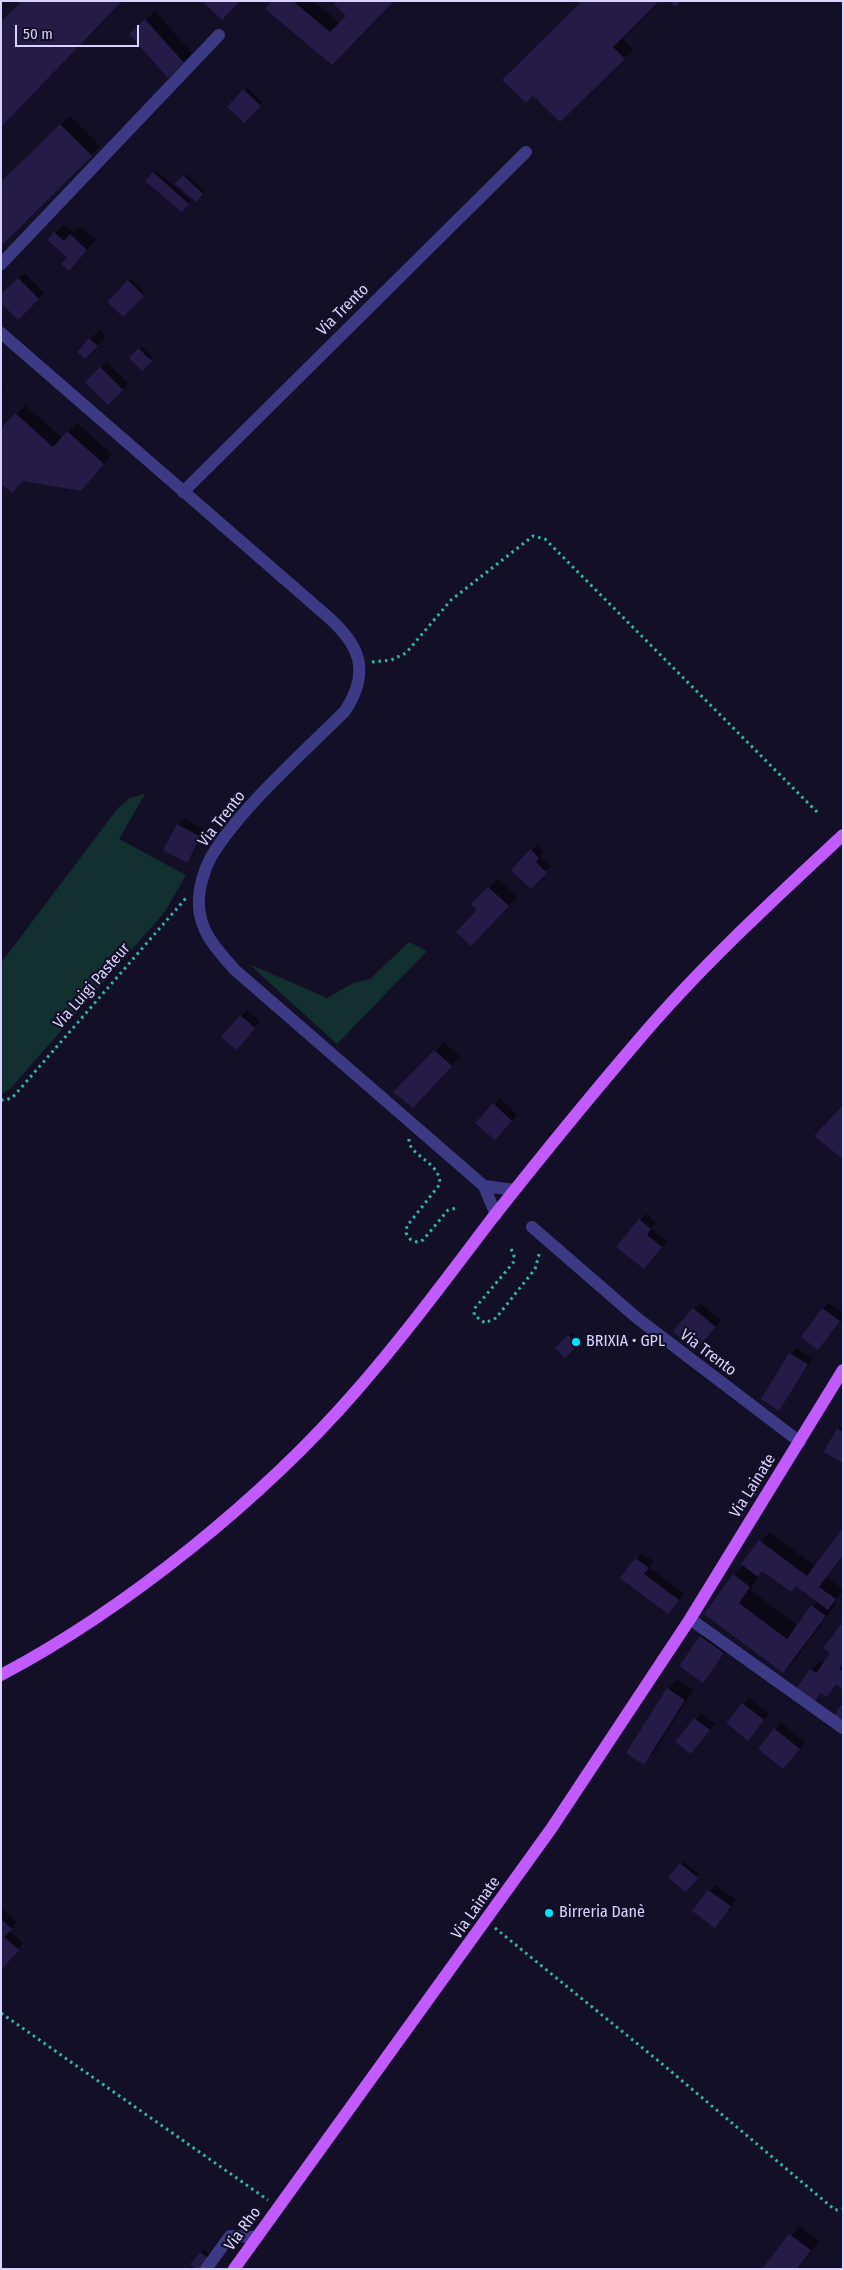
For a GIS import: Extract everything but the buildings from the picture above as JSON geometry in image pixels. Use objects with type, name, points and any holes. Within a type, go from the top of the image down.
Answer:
[{"type":"main road","points":[[1,1676],[110,1608],[196,1543],[269,1480],[309,1441],[356,1392],[515,1190],[637,1041],[695,977],[843,835]]},
{"type":"main road","name":"Via Lainate","points":[[278,2208],[487,1922],[552,1829],[690,1619],[843,1370]]},
{"type":"main road","name":"Via Rho","points":[[234,2269],[278,2208]]},
{"type":"street","points":[[1,264],[219,35]]},
{"type":"street","name":"Via Trento","points":[[183,492],[526,152]]},
{"type":"street","name":"Via Trento","points":[[1,334],[341,628],[349,638],[361,675],[345,710],[254,803],[229,833],[211,858],[201,884],[198,905],[204,928],[217,951],[235,970],[484,1186]]},
{"type":"street","points":[[484,1186],[515,1190]]},
{"type":"street","points":[[484,1186],[496,1214]]},
{"type":"street","name":"Via Trento","points":[[532,1227],[637,1318],[800,1442]]},
{"type":"street","points":[[690,1619],[843,1728]]},
{"type":"street","points":[[206,2269],[230,2236],[257,2237]]},
{"type":"path","points":[[358,661],[377,662],[390,660],[406,653],[419,635],[458,594],[532,536],[545,539],[819,814]]},
{"type":"path","name":"Via Luigi Pasteur","points":[[1,1100],[13,1097],[180,904],[201,884]]},
{"type":"path","points":[[417,1128],[409,1143],[412,1148],[437,1170],[440,1184],[407,1226],[406,1233],[410,1239],[417,1242],[423,1240],[448,1210],[457,1208]]},
{"type":"path","points":[[511,1249],[514,1255],[513,1263],[475,1308],[474,1315],[485,1324],[496,1318],[535,1269],[539,1252],[548,1241]]},
{"type":"path","points":[[487,1922],[662,2062],[835,2210],[843,2209]]},
{"type":"path","points":[[1,2013],[278,2208]]},
{"type":"green space","points":[[145,794],[119,839],[186,875],[164,913],[11,1088],[3,1093],[1,1092],[1,963],[118,808],[130,798]]},
{"type":"green space","points":[[409,942],[427,951],[337,1044],[249,964],[327,998],[353,983],[370,979]]},
{"type":"place","name":"BRIXIA • GPL","points":[[576,1342]]},
{"type":"place","name":"Birreria Danè","points":[[549,1913]]}]
